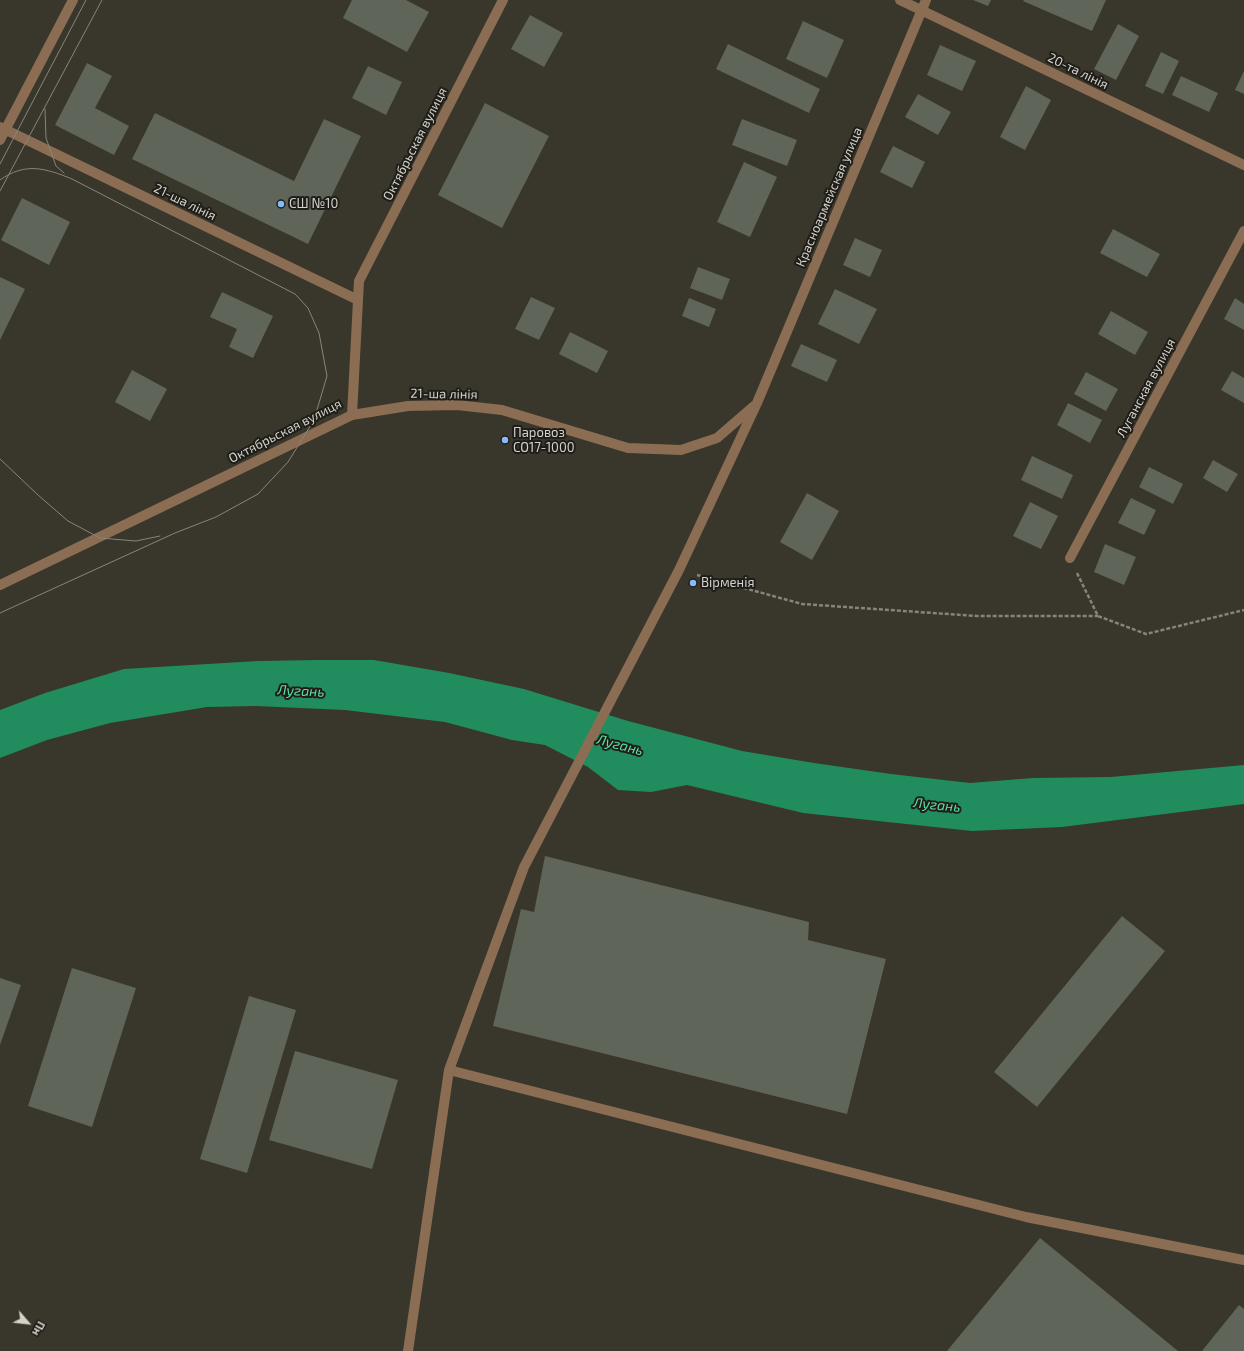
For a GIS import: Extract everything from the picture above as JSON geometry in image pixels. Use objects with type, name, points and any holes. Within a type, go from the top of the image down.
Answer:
[{"type":"street","points":[[0,140],[3,128],[73,0]]},
{"type":"street","name":"Октябрьская вулиця","points":[[0,585],[352,415],[360,281],[503,0]]},
{"type":"street","name":"20-та лінія","points":[[900,0],[1244,165]]},
{"type":"street","name":"Красноармейская улица","points":[[408,1351],[449,1070],[524,867],[679,570],[757,403],[926,0]]},
{"type":"street","name":"21-ша лінія","points":[[3,128],[358,300]]},
{"type":"street","name":"Луганская вулиця","points":[[1070,558],[1244,231]]},
{"type":"street","name":"21-ша лінія","points":[[352,415],[408,406],[464,406],[502,410],[628,448],[680,450],[717,438],[757,403]]},
{"type":"street","points":[[449,1070],[1026,1217],[1244,1260]]},
{"type":"path","points":[[1070,558],[1098,616]]},
{"type":"path","points":[[679,570],[802,604],[977,616],[1098,616],[1146,634],[1244,610]]},
{"type":"water","name":"Лугань","points":[[374,660],[449,673],[524,689],[628,721],[742,751],[891,774],[970,783],[1033,778],[1111,777],[1244,765],[1244,804],[1062,827],[972,831],[803,813],[687,785],[651,792],[618,790],[588,767],[545,745],[512,740],[445,722],[345,710],[256,706],[207,707],[110,723],[47,740],[0,758],[0,710],[45,693],[124,669],[258,661]]},
{"type":"building","points":[[352,0],[406,0],[429,12],[407,52],[343,18]]},
{"type":"building","points":[[973,0],[991,0],[988,6]]},
{"type":"building","points":[[1106,0],[1092,31],[1023,1]]},
{"type":"building","points":[[530,15],[563,33],[544,67],[511,49]]},
{"type":"building","points":[[803,21],[844,40],[827,78],[786,59]]},
{"type":"building","points":[[1118,24],[1139,36],[1116,80],[1094,69]]},
{"type":"building","points":[[728,44],[820,89],[809,113],[716,69]]},
{"type":"building","points":[[940,45],[976,61],[962,91],[927,75]]},
{"type":"building","points":[[1161,52],[1179,61],[1163,94],[1145,86]]},
{"type":"building","points":[[87,63],[112,76],[95,108],[129,126],[114,155],[55,125]]},
{"type":"building","points":[[368,66],[402,82],[386,115],[352,98]]},
{"type":"building","points":[[1244,71],[1244,94],[1235,90]]},
{"type":"building","points":[[1181,76],[1218,93],[1209,112],[1172,95]]},
{"type":"building","points":[[1026,86],[1051,100],[1025,150],[1000,137]]},
{"type":"building","points":[[918,94],[951,112],[938,135],[905,117]]},
{"type":"building","points":[[485,103],[549,136],[502,228],[438,195]]},
{"type":"building","points":[[155,113],[294,181],[324,119],[361,136],[308,244],[132,159]]},
{"type":"building","points":[[742,119],[797,140],[787,166],[732,145]]},
{"type":"building","points":[[893,146],[925,162],[912,188],[880,172]]},
{"type":"building","points":[[744,162],[777,177],[750,237],[717,222]]},
{"type":"building","points":[[22,198],[70,222],[49,265],[1,240]]},
{"type":"building","points":[[1113,229],[1160,254],[1147,277],[1100,253]]},
{"type":"building","points":[[855,238],[882,250],[870,277],[843,265]]},
{"type":"building","points":[[698,267],[730,279],[722,300],[690,288]]},
{"type":"building","points":[[0,277],[25,289],[0,340]]},
{"type":"building","points":[[835,289],[877,309],[859,344],[818,324]]},
{"type":"building","points":[[222,292],[273,316],[253,358],[229,347],[237,329],[210,317]]},
{"type":"building","points":[[531,297],[555,308],[539,340],[515,329]]},
{"type":"building","points":[[689,298],[716,309],[709,327],[682,316]]},
{"type":"building","points":[[1235,298],[1244,304],[1244,330],[1224,319]]},
{"type":"building","points":[[1111,311],[1148,332],[1135,355],[1098,334]]},
{"type":"building","points":[[570,332],[608,351],[597,373],[559,354]]},
{"type":"building","points":[[801,344],[837,360],[827,382],[791,366]]},
{"type":"building","points":[[132,370],[167,389],[150,421],[115,402]]},
{"type":"building","points":[[1232,371],[1244,378],[1244,403],[1221,390]]},
{"type":"building","points":[[1086,372],[1118,389],[1106,411],[1074,394]]},
{"type":"building","points":[[1068,403],[1102,420],[1090,443],[1057,425]]},
{"type":"building","points":[[1032,456],[1073,475],[1062,499],[1021,480]]},
{"type":"building","points":[[1213,460],[1238,474],[1227,492],[1203,478]]},
{"type":"building","points":[[1149,467],[1183,484],[1173,504],[1139,487]]},
{"type":"building","points":[[807,493],[839,511],[812,560],[780,542]]},
{"type":"building","points":[[1131,498],[1156,510],[1144,535],[1118,523]]},
{"type":"building","points":[[1030,502],[1058,516],[1041,549],[1013,536]]},
{"type":"building","points":[[1105,544],[1136,557],[1124,585],[1094,572]]},
{"type":"building","points":[[545,856],[809,922],[808,940],[886,959],[847,1114],[493,1026],[521,909],[534,912]]},
{"type":"building","points":[[1122,916],[1165,951],[1037,1107],[994,1072]]},
{"type":"building","points":[[72,968],[136,988],[92,1127],[28,1106]]},
{"type":"building","points":[[0,978],[21,985],[0,1045]]},
{"type":"building","points":[[249,996],[296,1010],[247,1173],[200,1159]]},
{"type":"building","points":[[295,1051],[398,1080],[372,1169],[269,1140]]},
{"type":"building","points":[[1040,1238],[1100,1287],[1178,1351],[947,1351]]},
{"type":"building","points":[[1239,1305],[1244,1309],[1244,1351],[1202,1351]]},
{"type":"tram line","points":[[0,164],[86,0]]},
{"type":"tram line","points":[[0,191],[102,0]]},
{"type":"tram line","points":[[45,109],[46,138],[56,166],[64,173]]},
{"type":"tram line","points":[[0,180],[9,174],[27,169],[44,170],[62,175],[295,294],[308,308],[319,333],[327,376],[314,420],[288,462],[258,494],[216,517],[175,533],[0,613]]},
{"type":"tram line","points":[[0,459],[68,521],[100,538],[136,541],[160,536]]},
{"type":"place","name":"СШ №10","points":[[281,204]]},
{"type":"place","name":"Паровоз СО17-1000","points":[[505,440]]},
{"type":"place","name":"Вірменія","points":[[693,583]]}]
